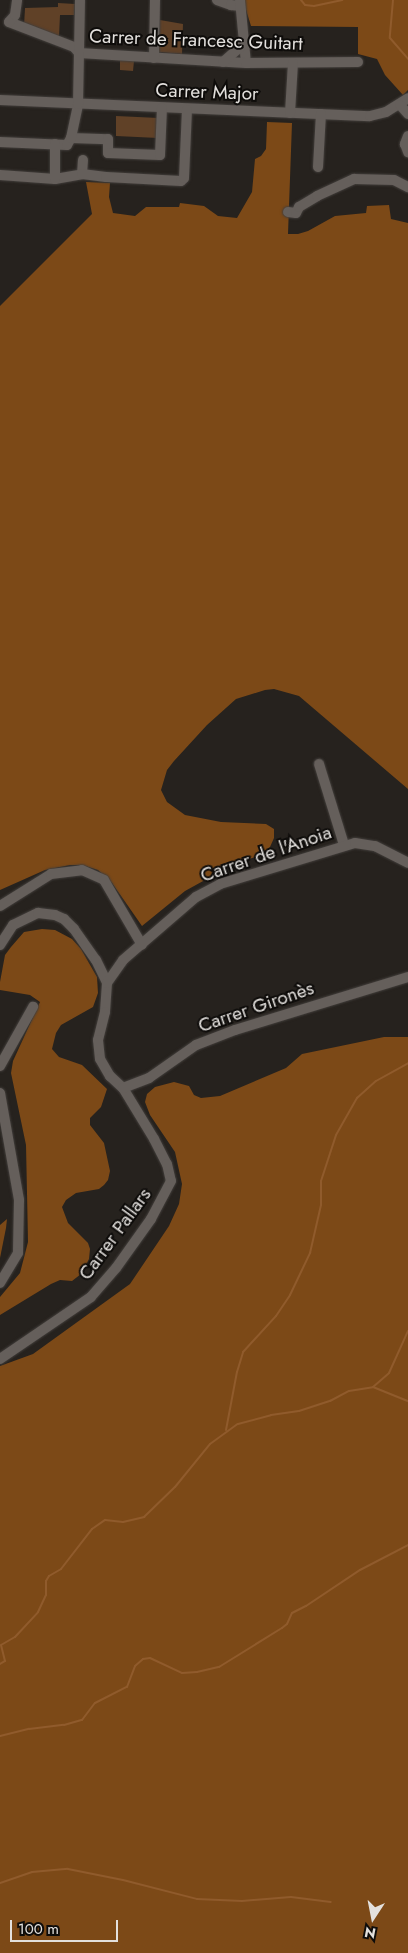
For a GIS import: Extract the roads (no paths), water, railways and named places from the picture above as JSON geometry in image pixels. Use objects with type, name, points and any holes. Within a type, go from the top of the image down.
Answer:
[{"type":"street","points":[[5,23],[15,15],[16,0]]},
{"type":"street","points":[[0,142],[67,145],[71,138],[78,104],[80,0]]},
{"type":"street","points":[[154,58],[155,0]]},
{"type":"street","points":[[218,0],[231,5],[240,3],[246,63]]},
{"type":"street","name":"Carrer de Francesc Guitart","points":[[5,23],[74,47],[79,53],[246,63],[358,62]]},
{"type":"street","points":[[222,62],[244,44]]},
{"type":"street","points":[[290,113],[293,63]]},
{"type":"street","name":"Carrer Major","points":[[0,100],[187,110],[370,116],[381,114],[404,102]]},
{"type":"street","points":[[404,102],[408,114]]},
{"type":"street","points":[[71,138],[108,139],[108,153],[160,155],[162,108]]},
{"type":"street","points":[[0,175],[55,179],[82,174],[106,177],[183,180],[187,110]]},
{"type":"street","points":[[318,167],[321,114]]},
{"type":"street","points":[[408,136],[405,144],[408,152]]},
{"type":"street","points":[[55,144],[55,179]]},
{"type":"street","points":[[82,174],[83,160]]},
{"type":"street","points":[[288,212],[296,212],[299,207],[325,191],[354,179],[394,180],[408,187]]},
{"type":"street","points":[[319,764],[344,845]]},
{"type":"street","name":"Carrer de l'Anoia","points":[[107,982],[123,960],[208,890],[344,845],[369,844],[408,863]]},
{"type":"street","points":[[0,906],[51,874],[82,870],[104,880],[142,944]]},
{"type":"street","points":[[0,945],[7,932],[20,920],[38,913],[55,915],[70,924],[96,960],[107,982]]},
{"type":"street","points":[[96,960],[108,963],[123,960]]},
{"type":"street","name":"Carrer Gironès","points":[[123,1088],[149,1078],[196,1045],[227,1033],[408,977]]},
{"type":"street","name":"Carrer Pallars","points":[[0,1359],[91,1297],[116,1268],[164,1199],[171,1181],[167,1164],[123,1088],[110,1076],[100,1059],[98,1040],[105,1012],[107,982]]},
{"type":"street","points":[[0,1066],[33,1007]]},
{"type":"street","points":[[0,1093],[19,1200],[18,1253],[0,1283]]},
{"type":"waterway","points":[[301,0],[305,5],[314,6],[342,0]]},
{"type":"waterway","points":[[393,0],[390,38],[408,59]]},
{"type":"waterway","points":[[226,1430],[237,1372],[243,1352],[276,1316],[290,1295],[310,1253],[321,1205],[321,1181],[336,1135],[357,1098],[376,1081],[408,1063]]},
{"type":"waterway","points":[[0,1664],[5,1661],[1,1645],[15,1637],[38,1612],[46,1595],[46,1581],[49,1576],[61,1569],[92,1529],[105,1520],[123,1522],[144,1517],[175,1487],[210,1444],[238,1424],[271,1415],[299,1411],[330,1401],[349,1391],[373,1387],[389,1373],[408,1331]]},
{"type":"waterway","points":[[373,1387],[408,1401]]},
{"type":"waterway","points":[[0,1736],[82,1720],[95,1703],[127,1687],[135,1666],[143,1659],[150,1658],[182,1673],[219,1667],[282,1628],[287,1624],[292,1613],[306,1606],[360,1570],[408,1545]]},
{"type":"waterway","points":[[0,1883],[32,1872],[68,1869],[123,1880],[197,1899],[242,1901],[291,1897],[331,1902]]}]
